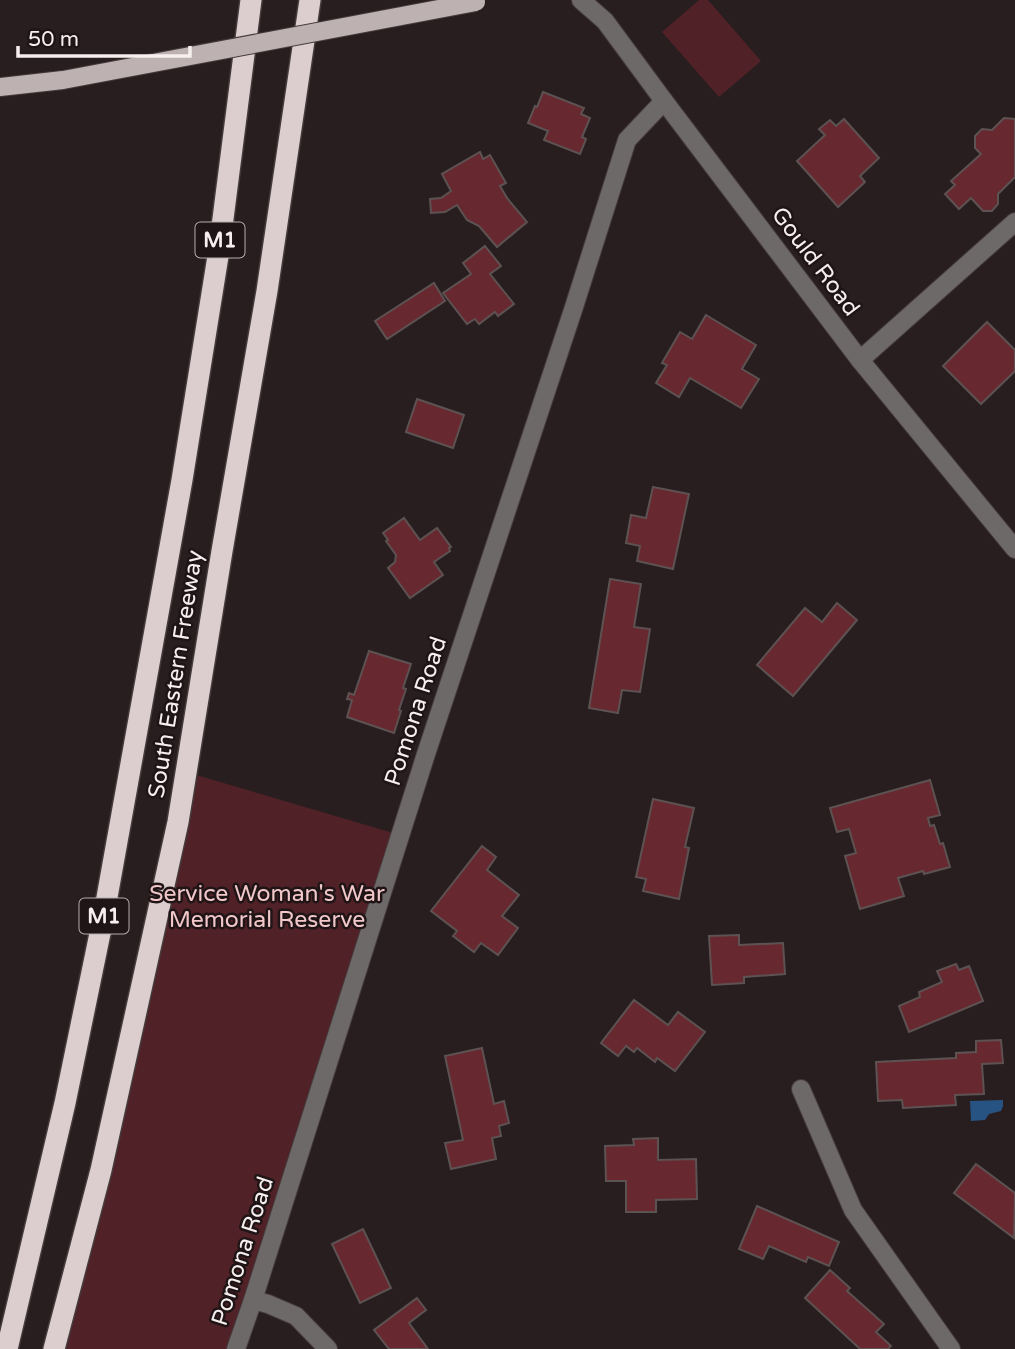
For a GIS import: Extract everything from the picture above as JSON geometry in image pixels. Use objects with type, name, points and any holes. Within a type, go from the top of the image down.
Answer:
[{"type":"highway","name":"South Eastern Freeway","points":[[7,1349],[65,1103],[104,914],[182,480],[216,264],[251,0]]},
{"type":"highway","name":"South Eastern Freeway","points":[[54,1349],[102,1170],[178,822],[267,292],[310,0]]},
{"type":"main road","points":[[0,88],[63,80],[482,1]]},
{"type":"street","name":"Gould Road","points":[[581,0],[605,21],[860,360],[1015,549]]},
{"type":"street","name":"Pomona Road","points":[[236,1349],[426,754],[627,140],[664,101]]},
{"type":"street","points":[[860,360],[1015,222]]},
{"type":"street","points":[[800,1088],[853,1210],[951,1349]]},
{"type":"street","points":[[253,1300],[296,1316],[328,1349]]},
{"type":"green space","points":[[699,0],[708,0],[761,61],[719,97],[662,32]]},
{"type":"green space","name":"Service Woman's War Memorial Reserve","points":[[186,772],[400,835],[233,1349],[54,1349]]},
{"type":"water","points":[[1003,1100],[1001,1111],[989,1114],[985,1120],[971,1121],[970,1101]]},
{"type":"building","points":[[543,92],[584,108],[581,114],[590,118],[582,137],[586,139],[580,154],[544,140],[548,131],[528,123]]},
{"type":"building","points":[[1004,118],[1015,119],[1015,177],[998,194],[998,204],[992,211],[983,211],[971,198],[959,209],[945,194],[955,185],[951,181],[981,154],[975,148],[975,136],[982,129],[992,130]]},
{"type":"building","points":[[844,119],[879,158],[860,176],[865,182],[838,207],[797,161],[825,135],[819,129],[830,120],[836,126]]},
{"type":"building","points":[[480,152],[483,159],[490,155],[506,183],[500,186],[527,222],[497,247],[479,226],[467,220],[457,205],[445,212],[431,213],[430,199],[441,198],[451,191],[442,174]]},
{"type":"building","points":[[485,246],[501,266],[490,274],[514,304],[498,316],[495,312],[479,324],[475,319],[467,324],[443,293],[471,274],[463,263]]},
{"type":"building","points":[[434,283],[445,301],[387,339],[375,321]]},
{"type":"building","points":[[706,315],[756,345],[742,369],[759,379],[741,408],[690,378],[679,397],[656,383],[667,365],[662,363],[680,332],[692,339]]},
{"type":"building","points":[[987,322],[1015,350],[1015,371],[981,404],[943,366]]},
{"type":"building","points":[[417,399],[464,415],[453,448],[406,432]]},
{"type":"building","points":[[653,487],[689,494],[673,569],[637,561],[640,546],[626,543],[631,515],[646,518]]},
{"type":"building","points":[[404,518],[420,540],[437,528],[451,547],[450,551],[434,562],[443,575],[410,598],[388,568],[395,562],[396,555],[383,533]]},
{"type":"building","points":[[610,579],[641,584],[634,627],[650,629],[640,692],[622,690],[618,713],[589,708]]},
{"type":"building","points":[[837,603],[857,620],[793,696],[757,665],[805,608],[822,622]]},
{"type":"building","points":[[369,651],[411,664],[394,733],[347,717],[352,700],[347,699],[349,693],[354,695]]},
{"type":"building","points":[[930,780],[940,815],[928,818],[930,826],[934,825],[940,844],[943,843],[950,867],[898,878],[904,896],[860,909],[845,856],[856,853],[849,829],[837,832],[830,808]]},
{"type":"building","points":[[653,799],[694,808],[685,847],[689,848],[679,899],[643,891],[646,879],[636,877]]},
{"type":"building","points":[[482,846],[496,857],[487,870],[519,895],[502,916],[518,928],[498,955],[481,943],[474,952],[453,936],[457,931],[431,911]]},
{"type":"building","points":[[739,935],[739,945],[783,943],[785,974],[744,977],[744,983],[712,985],[709,936]]},
{"type":"building","points":[[956,964],[959,970],[969,966],[983,1001],[909,1032],[899,1006],[920,997],[919,992],[942,982],[937,971]]},
{"type":"building","points":[[634,1000],[668,1025],[678,1012],[705,1032],[675,1071],[657,1058],[655,1062],[637,1048],[634,1052],[626,1046],[618,1056],[601,1043]]},
{"type":"building","points":[[1001,1040],[1003,1063],[982,1064],[984,1094],[955,1095],[956,1105],[903,1108],[902,1100],[878,1101],[876,1062],[956,1058],[956,1053],[976,1052],[976,1041]]},
{"type":"building","points":[[482,1048],[494,1104],[504,1101],[509,1123],[499,1126],[501,1136],[492,1138],[496,1159],[451,1169],[445,1143],[463,1140],[445,1056]]},
{"type":"building","points":[[658,1138],[658,1160],[696,1159],[697,1199],[656,1200],[656,1212],[626,1212],[626,1181],[606,1181],[605,1146],[634,1145],[633,1139]]},
{"type":"building","points":[[976,1164],[1015,1193],[1014,1238],[954,1193]]},
{"type":"building","points":[[757,1206],[839,1242],[829,1266],[808,1257],[806,1262],[769,1246],[763,1259],[739,1249]]},
{"type":"building","points":[[363,1229],[391,1288],[360,1303],[332,1244]]},
{"type":"building","points":[[830,1270],[850,1288],[847,1291],[884,1324],[876,1332],[891,1346],[888,1349],[860,1349],[805,1298]]},
{"type":"building","points":[[417,1298],[426,1310],[409,1323],[428,1349],[389,1349],[374,1330]]}]
